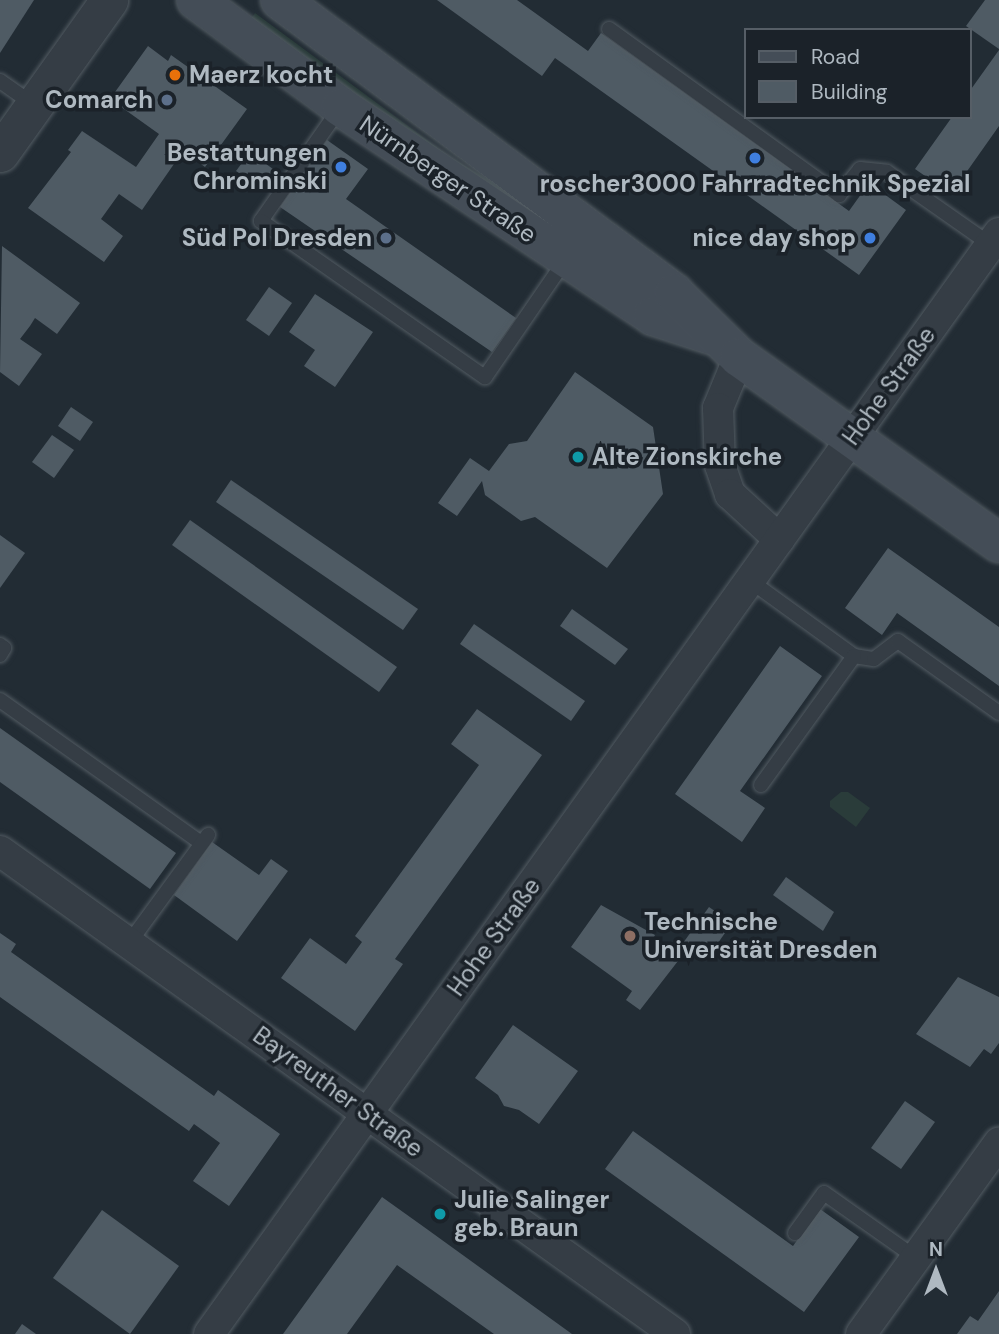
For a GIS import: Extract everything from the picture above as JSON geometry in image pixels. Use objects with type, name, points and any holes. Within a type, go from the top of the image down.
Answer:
[{"type":"main road","name":"Nürnberger Straße","points":[[196,0],[341,107],[653,316],[726,346]]},
{"type":"main road","name":"Nürnberger Straße","points":[[280,0],[674,293],[726,346],[999,542]]},
{"type":"street","points":[[0,153],[109,0]]},
{"type":"street","name":"Hohe Straße","points":[[209,1334],[779,539],[997,243]]},
{"type":"street","points":[[726,346],[718,408],[720,465],[730,494],[779,539]]},
{"type":"street","name":"Bayreuther Straße","points":[[0,851],[675,1334]]},
{"type":"street","points":[[861,1334],[999,1143]]},
{"type":"lane","points":[[609,29],[839,195],[860,169],[887,172],[997,243]]},
{"type":"lane","points":[[0,81],[34,105]]},
{"type":"lane","points":[[341,107],[261,221],[485,377],[566,257]]},
{"type":"lane","points":[[750,580],[854,656],[874,659],[898,641],[999,713]]},
{"type":"lane","points":[[0,645],[5,648],[0,654]]},
{"type":"lane","points":[[761,785],[854,656]]},
{"type":"lane","points":[[0,700],[204,839],[129,943]]},
{"type":"lane","points":[[795,1233],[824,1193],[916,1258]]},
{"type":"shaded area","points":[[255,13],[450,157],[548,214],[659,305],[248,23]]},
{"type":"shaded area","points":[[841,792],[848,792],[870,808],[856,827],[830,807],[830,801]]},
{"type":"building","points":[[0,0],[34,0],[0,53]]},
{"type":"building","points":[[437,0],[517,0],[588,51],[601,33],[849,211],[869,183],[906,210],[859,275],[555,58],[542,76]]},
{"type":"building","points":[[985,0],[999,0],[999,49],[966,26]]},
{"type":"building","points":[[148,46],[168,61],[171,55],[247,109],[205,167],[183,151],[142,210],[119,194],[101,219],[123,236],[104,262],[28,208],[71,152],[68,150],[82,131],[136,167],[159,134],[110,99]]},
{"type":"building","points":[[999,50],[999,126],[951,194],[915,169],[951,119],[971,119],[971,89]]},
{"type":"building","points":[[327,140],[368,169],[346,199],[516,318],[492,352],[280,207]]},
{"type":"building","points":[[250,152],[277,172],[264,191],[236,171]]},
{"type":"building","points":[[2,246],[80,303],[57,334],[35,318],[20,339],[42,354],[19,386],[0,372]]},
{"type":"building","points":[[269,287],[292,303],[269,336],[246,320]]},
{"type":"building","points":[[315,294],[373,332],[335,387],[304,366],[315,350],[289,332]]},
{"type":"building","name":"Alte Zionskirche","points":[[575,372],[653,427],[663,494],[607,568],[535,517],[521,521],[485,495],[482,481],[457,516],[438,503],[470,458],[489,471],[509,444],[527,441]]},
{"type":"building","points":[[71,407],[93,422],[80,441],[58,426]]},
{"type":"building","points":[[52,435],[74,450],[54,478],[32,462]]},
{"type":"building","points":[[231,480],[418,609],[403,630],[216,502]]},
{"type":"building","points":[[190,520],[397,667],[379,692],[172,545]]},
{"type":"building","points":[[0,535],[25,553],[0,588]]},
{"type":"building","points":[[888,548],[999,627],[999,686],[897,613],[882,635],[845,608]]},
{"type":"building","points":[[572,609],[628,649],[615,665],[560,626]]},
{"type":"building","points":[[474,624],[585,701],[571,721],[460,644]]},
{"type":"building","points":[[780,646],[822,676],[740,791],[765,808],[742,842],[675,794]]},
{"type":"building","points":[[477,709],[542,755],[395,959],[403,964],[355,1031],[281,978],[310,938],[346,964],[362,942],[355,936],[479,765],[451,744]]},
{"type":"building","points":[[0,728],[176,853],[150,889],[0,782]]},
{"type":"building","points":[[212,842],[259,875],[271,859],[288,871],[237,941],[174,895]]},
{"type":"building","points":[[786,877],[834,912],[823,931],[773,895]]},
{"type":"building","points":[[601,905],[655,935],[653,939],[661,949],[678,961],[640,1010],[626,1000],[632,991],[571,947]]},
{"type":"building","points":[[709,907],[732,923],[706,960],[683,943]]},
{"type":"building","points":[[0,933],[16,944],[11,952],[214,1096],[218,1090],[280,1134],[229,1206],[193,1181],[220,1143],[194,1124],[189,1131],[0,997]]},
{"type":"building","points":[[958,977],[999,997],[999,1043],[991,1054],[984,1049],[970,1067],[916,1034]]},
{"type":"building","points":[[513,1025],[578,1071],[539,1124],[519,1110],[504,1106],[498,1095],[475,1078]]},
{"type":"building","points":[[905,1101],[935,1122],[901,1169],[871,1148]]},
{"type":"building","points":[[633,1131],[793,1246],[820,1209],[859,1237],[804,1312],[605,1169]]},
{"type":"building","points":[[382,1197],[572,1334],[494,1334],[397,1265],[347,1334],[283,1334]]},
{"type":"building","points":[[102,1210],[179,1266],[130,1334],[53,1278]]},
{"type":"building","points":[[999,1291],[999,1334],[957,1334],[970,1316],[978,1321]]},
{"type":"building","points":[[22,1324],[36,1334],[15,1334]]},
{"type":"place","name":"Maerz kocht","points":[[175,75]]},
{"type":"place","name":"Comarch","points":[[167,100]]},
{"type":"place","name":"roscher3000 Fahrradtechnik Spezial","points":[[755,158]]},
{"type":"place","name":"Bestattungen Chrominski","points":[[341,167]]},
{"type":"place","name":"Süd Pol Dresden","points":[[386,238]]},
{"type":"place","name":"nice day shop","points":[[870,238]]},
{"type":"place","name":"Alte Zionskirche","points":[[578,457]]},
{"type":"place","name":"Technische Universität Dresden","points":[[630,936]]},
{"type":"place","name":"Julie Salinger geb. Braun","points":[[440,1214]]}]
